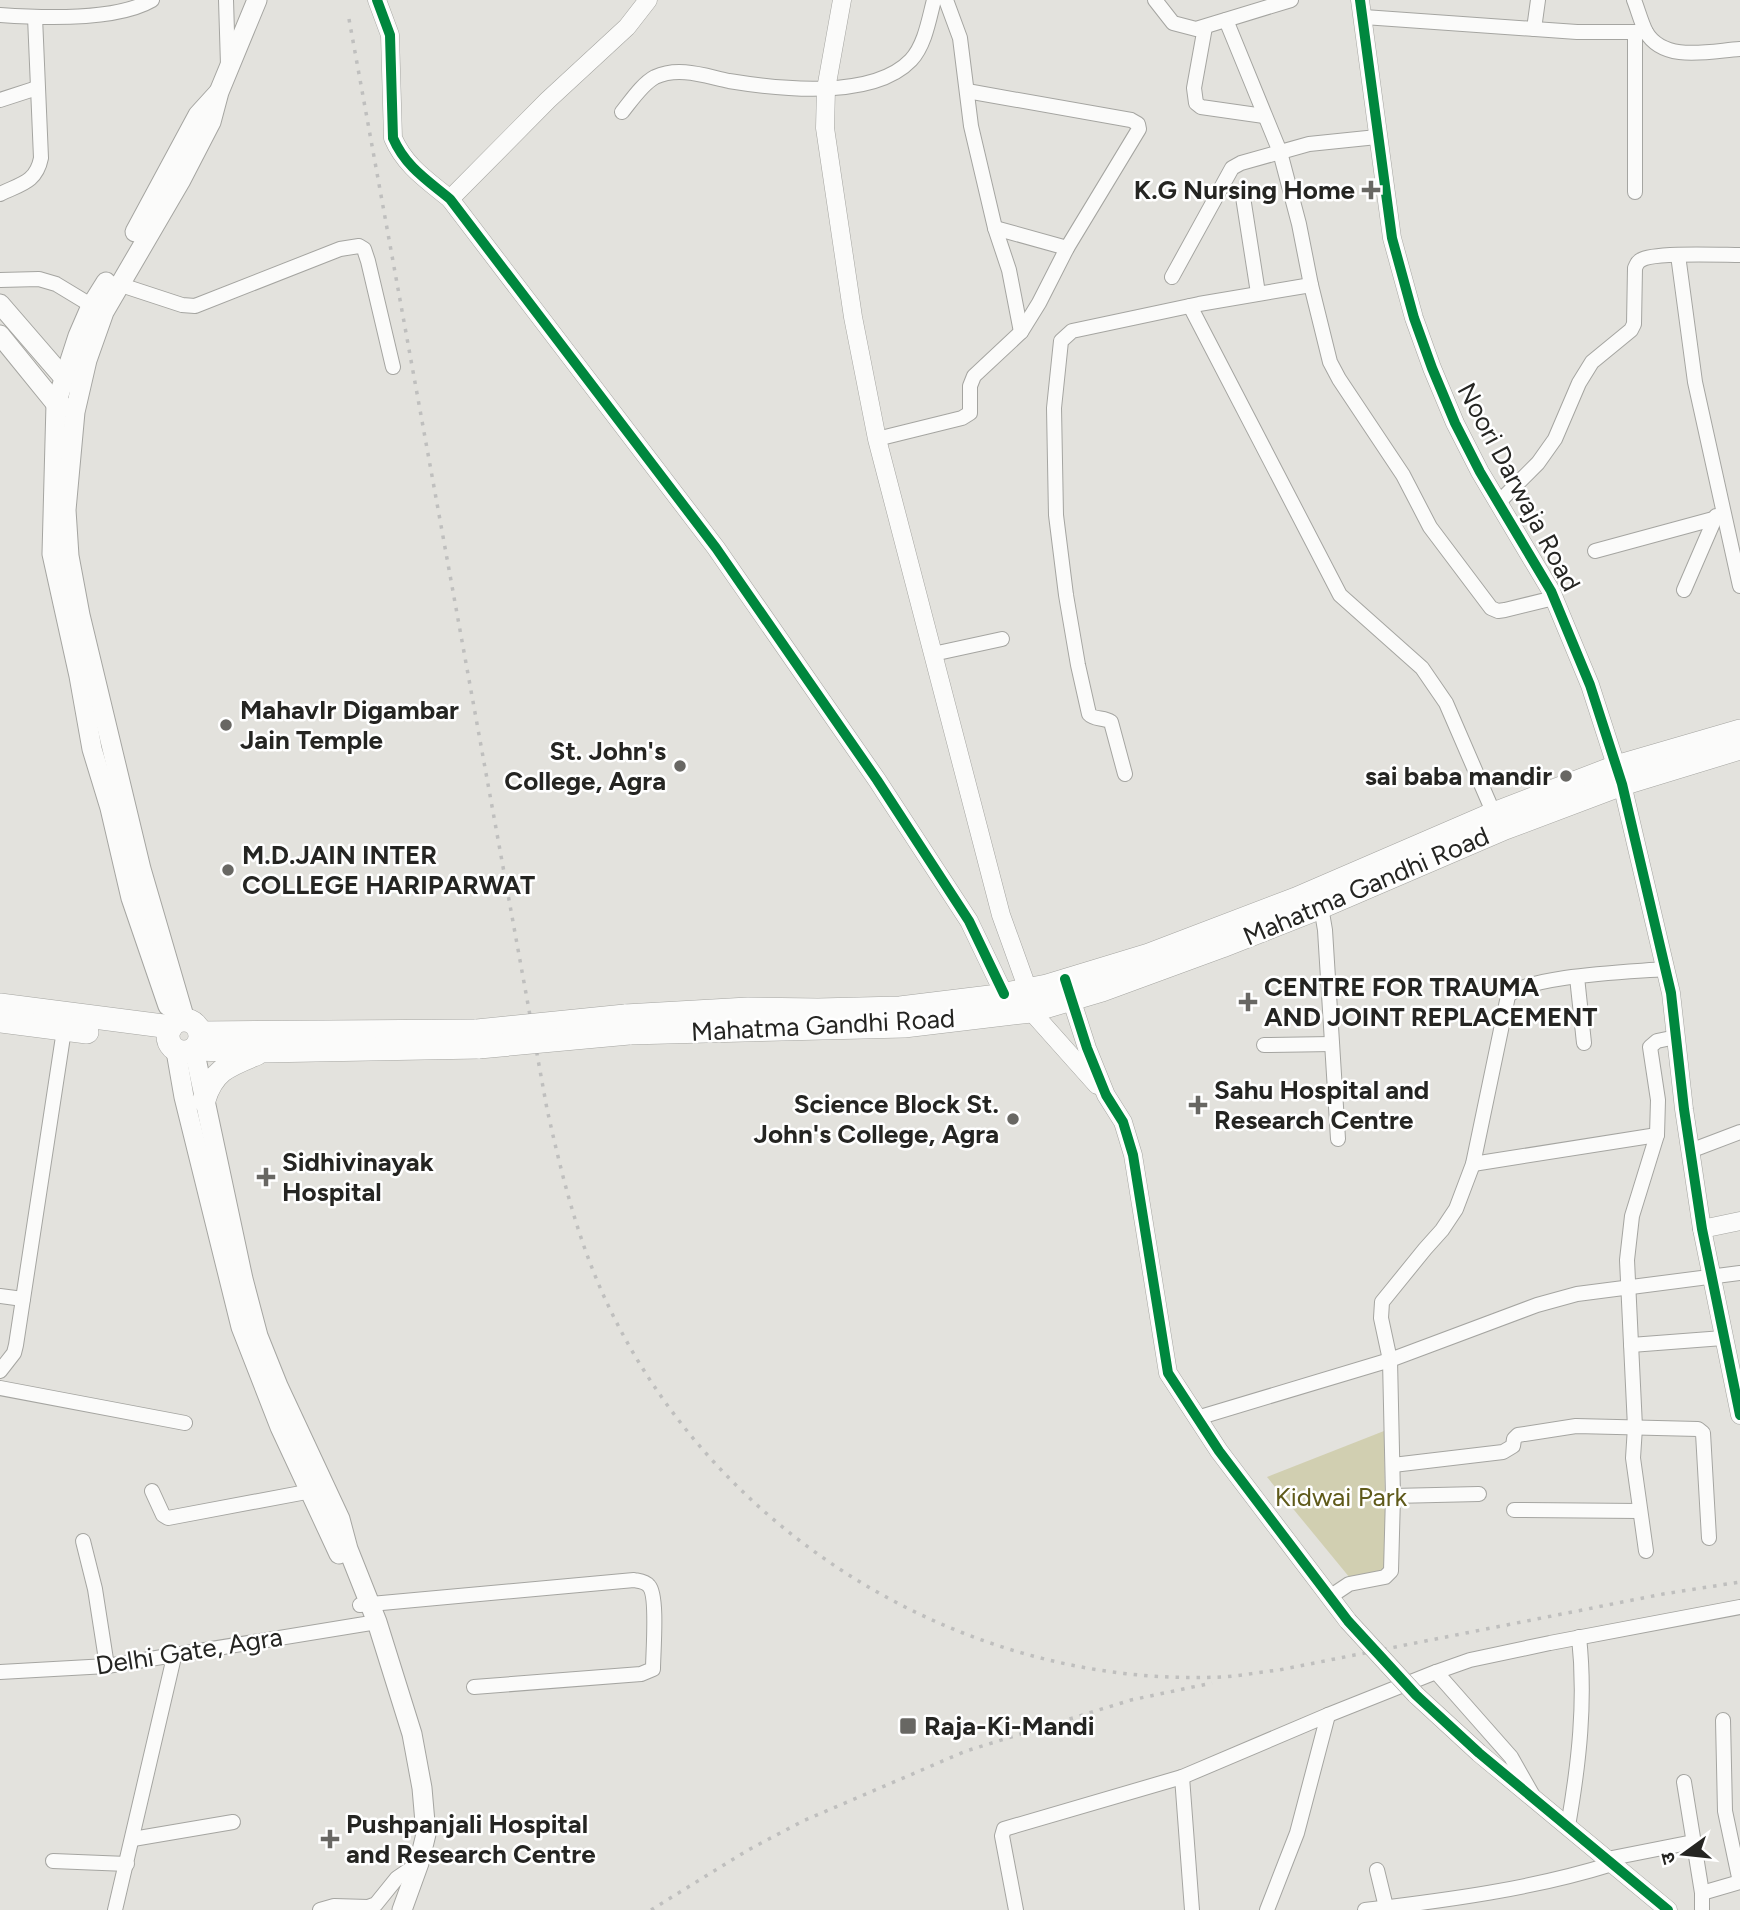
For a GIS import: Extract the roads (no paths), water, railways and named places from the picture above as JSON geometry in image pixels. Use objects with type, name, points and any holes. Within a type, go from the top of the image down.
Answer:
[{"type":"highway","name":"Mahatma Gandhi Road","points":[[627,1024],[904,1026],[1068,990],[1149,955],[1296,899],[1493,814],[1619,776],[1740,731]]},
{"type":"highway","name":"Mahatma Gandhi Road","points":[[1068,990],[1113,986],[1321,907],[1619,776],[1740,748]]},
{"type":"highway","name":"Mahatma Gandhi Road","points":[[0,1005],[262,1051],[478,1039],[748,1009],[900,1008],[1004,994],[1029,1000]]},
{"type":"highway","name":"Mahatma Gandhi Road","points":[[0,1021],[64,1030],[181,1035],[478,1039]]},
{"type":"highway","points":[[204,1100],[208,1086],[226,1067],[262,1051]]},
{"type":"main road","points":[[98,309],[118,284],[181,180],[205,134],[219,92],[257,0]]},
{"type":"main road","points":[[219,92],[198,115],[136,229],[98,309],[87,360],[56,404],[52,554],[92,749],[110,808],[131,898],[204,1100],[241,1327],[318,1490],[371,1618],[412,1734],[422,1787],[426,1834],[402,1910]]},
{"type":"main road","points":[[0,304],[73,383],[75,412],[66,510],[69,556],[80,615],[181,1035],[184,1097],[232,1264]]},
{"type":"main road","points":[[0,335],[56,404],[75,412]]},
{"type":"street","points":[[0,15],[35,17],[114,13],[152,0]]},
{"type":"street","points":[[226,0],[229,72]]},
{"type":"street","points":[[377,0],[390,35],[393,138],[399,152],[411,168],[450,199],[716,548],[877,780],[969,921],[1004,994]]},
{"type":"street","points":[[450,199],[548,100],[627,27],[648,0]]},
{"type":"street","points":[[842,0],[826,89],[827,147],[862,370],[877,439],[1001,915],[1029,1000],[1106,1095],[1123,1122],[1133,1155],[1168,1373],[1197,1418],[1281,1534],[1349,1621],[1416,1695],[1479,1753],[1668,1910]]},
{"type":"street","points":[[622,112],[646,84],[667,73],[693,73],[761,85],[826,89],[871,82],[902,69],[914,58],[934,0]]},
{"type":"street","points":[[946,0],[960,38],[971,126],[995,228],[1009,270],[1021,332]]},
{"type":"street","points":[[1155,0],[1173,23],[1196,29],[1292,0]]},
{"type":"street","points":[[1534,29],[1538,0]]},
{"type":"street","points":[[1634,0],[1640,32],[1635,192]]},
{"type":"street","points":[[1362,8],[1534,29],[1640,32],[1660,48],[1671,51],[1740,50]]},
{"type":"street","name":"Noori Darwaja Road","points":[[1362,8],[1392,238],[1414,318],[1455,423],[1554,598],[1590,685],[1619,776],[1671,993],[1702,1229],[1740,1415]]},
{"type":"street","points":[[0,194],[31,179],[39,170],[41,158],[35,17]]},
{"type":"street","points":[[1226,20],[1280,152],[1300,224],[1324,342],[1339,379],[1403,475],[1430,527],[1490,608],[1498,611],[1554,598]]},
{"type":"street","points":[[1205,27],[1194,88],[1196,103],[1201,107],[1264,116]]},
{"type":"street","points":[[0,100],[37,88]]},
{"type":"street","points":[[877,439],[968,415],[972,408],[970,386],[974,376],[1021,332],[1067,248],[1135,140],[1139,129],[1138,124],[1131,120],[967,91]]},
{"type":"street","points":[[1172,277],[1232,168],[1241,163],[1310,144],[1377,137]]},
{"type":"street","points":[[1243,197],[1258,293]]},
{"type":"street","points":[[995,228],[1067,248]]},
{"type":"street","points":[[118,284],[182,305],[195,306],[340,249],[359,246],[364,249],[368,261],[393,367]]},
{"type":"street","points":[[1499,502],[1538,463],[1555,439],[1579,383],[1592,362],[1631,330],[1634,324],[1635,268],[1638,261],[1644,258],[1740,255]]},
{"type":"street","points":[[1678,256],[1695,382],[1714,462],[1717,515],[1740,586]]},
{"type":"street","points":[[0,281],[39,279],[56,284],[98,309]]},
{"type":"street","points":[[1125,774],[1111,722],[1089,714],[1066,595],[1056,515],[1054,408],[1060,341],[1072,331],[1190,306],[1311,285]]},
{"type":"street","points":[[1190,306],[1340,595],[1422,668],[1438,688],[1493,814]]},
{"type":"street","points":[[1595,551],[1717,515]]},
{"type":"street","points":[[1684,590],[1717,515]]},
{"type":"street","points":[[933,654],[1002,639]]},
{"type":"street","points":[[1321,907],[1325,930],[1338,1139]]},
{"type":"street","points":[[984,951],[1009,938]]},
{"type":"street","points":[[1331,1596],[1349,1584],[1389,1574],[1393,1465],[1390,1360],[1381,1318],[1382,1303],[1456,1209],[1473,1164],[1508,996],[1520,987],[1577,976],[1664,969]]},
{"type":"street","points":[[1577,976],[1584,1043]]},
{"type":"street","points":[[1068,990],[1079,1029],[1106,1095]]},
{"type":"street","points":[[0,1371],[14,1353],[64,1030]]},
{"type":"street","points":[[1646,1551],[1633,1458],[1635,1427],[1627,1288],[1628,1241],[1632,1216],[1657,1135],[1658,1100],[1650,1047],[1657,1041],[1676,1037]]},
{"type":"street","points":[[1264,1045],[1332,1044]]},
{"type":"street","points":[[1690,1151],[1740,1132]]},
{"type":"street","points":[[1473,1164],[1657,1135]]},
{"type":"street","points":[[1702,1229],[1740,1221]]},
{"type":"street","points":[[1197,1418],[1390,1360],[1558,1299],[1577,1294],[1740,1273]]},
{"type":"street","points":[[0,1296],[23,1298]]},
{"type":"street","points":[[1631,1345],[1723,1338]]},
{"type":"street","points":[[0,1388],[185,1423]]},
{"type":"street","points":[[1393,1465],[1503,1452],[1511,1448],[1518,1435],[1576,1426],[1701,1430],[1709,1538]]},
{"type":"street","points":[[152,1490],[163,1515],[168,1518],[318,1490]]},
{"type":"street","points":[[1393,1496],[1479,1494]]},
{"type":"street","points":[[1514,1510],[1639,1511]]},
{"type":"street","points":[[83,1541],[107,1667]]},
{"type":"street","name":"Delhi Gate, Agra","points":[[0,1672],[107,1667],[174,1657],[371,1618],[634,1580],[644,1582],[650,1587],[653,1610],[653,1669],[650,1671],[641,1674],[474,1687]]},
{"type":"street","points":[[1016,1910],[1002,1836],[1004,1829],[1182,1777],[1328,1715],[1470,1660],[1740,1607]]},
{"type":"street","points":[[1568,1826],[1583,1701],[1583,1674],[1578,1637]]},
{"type":"street","points":[[115,1910],[174,1657]]},
{"type":"street","points":[[1436,1672],[1511,1757],[1534,1798]]},
{"type":"street","points":[[1267,1910],[1297,1833],[1328,1715]]},
{"type":"street","points":[[1702,1893],[1740,1882],[1725,1811],[1724,1720]]},
{"type":"street","points":[[1182,1777],[1192,1910]]},
{"type":"street","points":[[1684,1782],[1702,1893],[1702,1910]]},
{"type":"street","points":[[133,1839],[233,1822]]},
{"type":"street","points":[[1365,1910],[1505,1890],[1578,1874],[1609,1861],[1693,1842]]},
{"type":"street","points":[[53,1861],[127,1864]]},
{"type":"street","points":[[320,1910],[347,1905],[368,1907],[376,1904],[397,1878],[419,1863]]},
{"type":"street","points":[[1377,1870],[1386,1907]]},
{"type":"street","points":[[379,1910],[385,1895]]},
{"type":"railway","points":[[349,19],[547,1109],[559,1159],[579,1233],[608,1305],[655,1388],[714,1462],[783,1527],[860,1582],[944,1625],[1033,1656],[1126,1674],[1221,1677],[1279,1670],[1663,1594],[1740,1582]]},
{"type":"railway","points":[[651,1910],[748,1850],[803,1821],[966,1751],[1131,1700],[1212,1683]]},
{"type":"place","name":"K.G Nursing Home","points":[[1371,190]]},
{"type":"place","name":"MahavIr Digambar Jain Temple","points":[[226,725]]},
{"type":"place","name":"St. John's College, Agra","points":[[680,766]]},
{"type":"place","name":"sai baba mandir","points":[[1566,776]]},
{"type":"place","name":"M.D.JAIN INTER COLLEGE HARIPARWAT","points":[[228,870]]},
{"type":"place","name":"CENTRE FOR TRAUMA AND JOINT REPLACEMENT","points":[[1248,1002]]},
{"type":"place","name":"Sahu Hospital and Research Centre","points":[[1198,1105]]},
{"type":"place","name":"Science Block St. John's College, Agra","points":[[1013,1119]]},
{"type":"place","name":"Sidhivinayak Hospital","points":[[266,1177]]},
{"type":"place","name":"Raja-Ki-Mandi","points":[[908,1726]]},
{"type":"place","name":"Pushpanjali Hospital and Research Centre","points":[[330,1839]]},
{"type":"park label","name":"Kidwai Park","points":[[1341,1497]]}]
